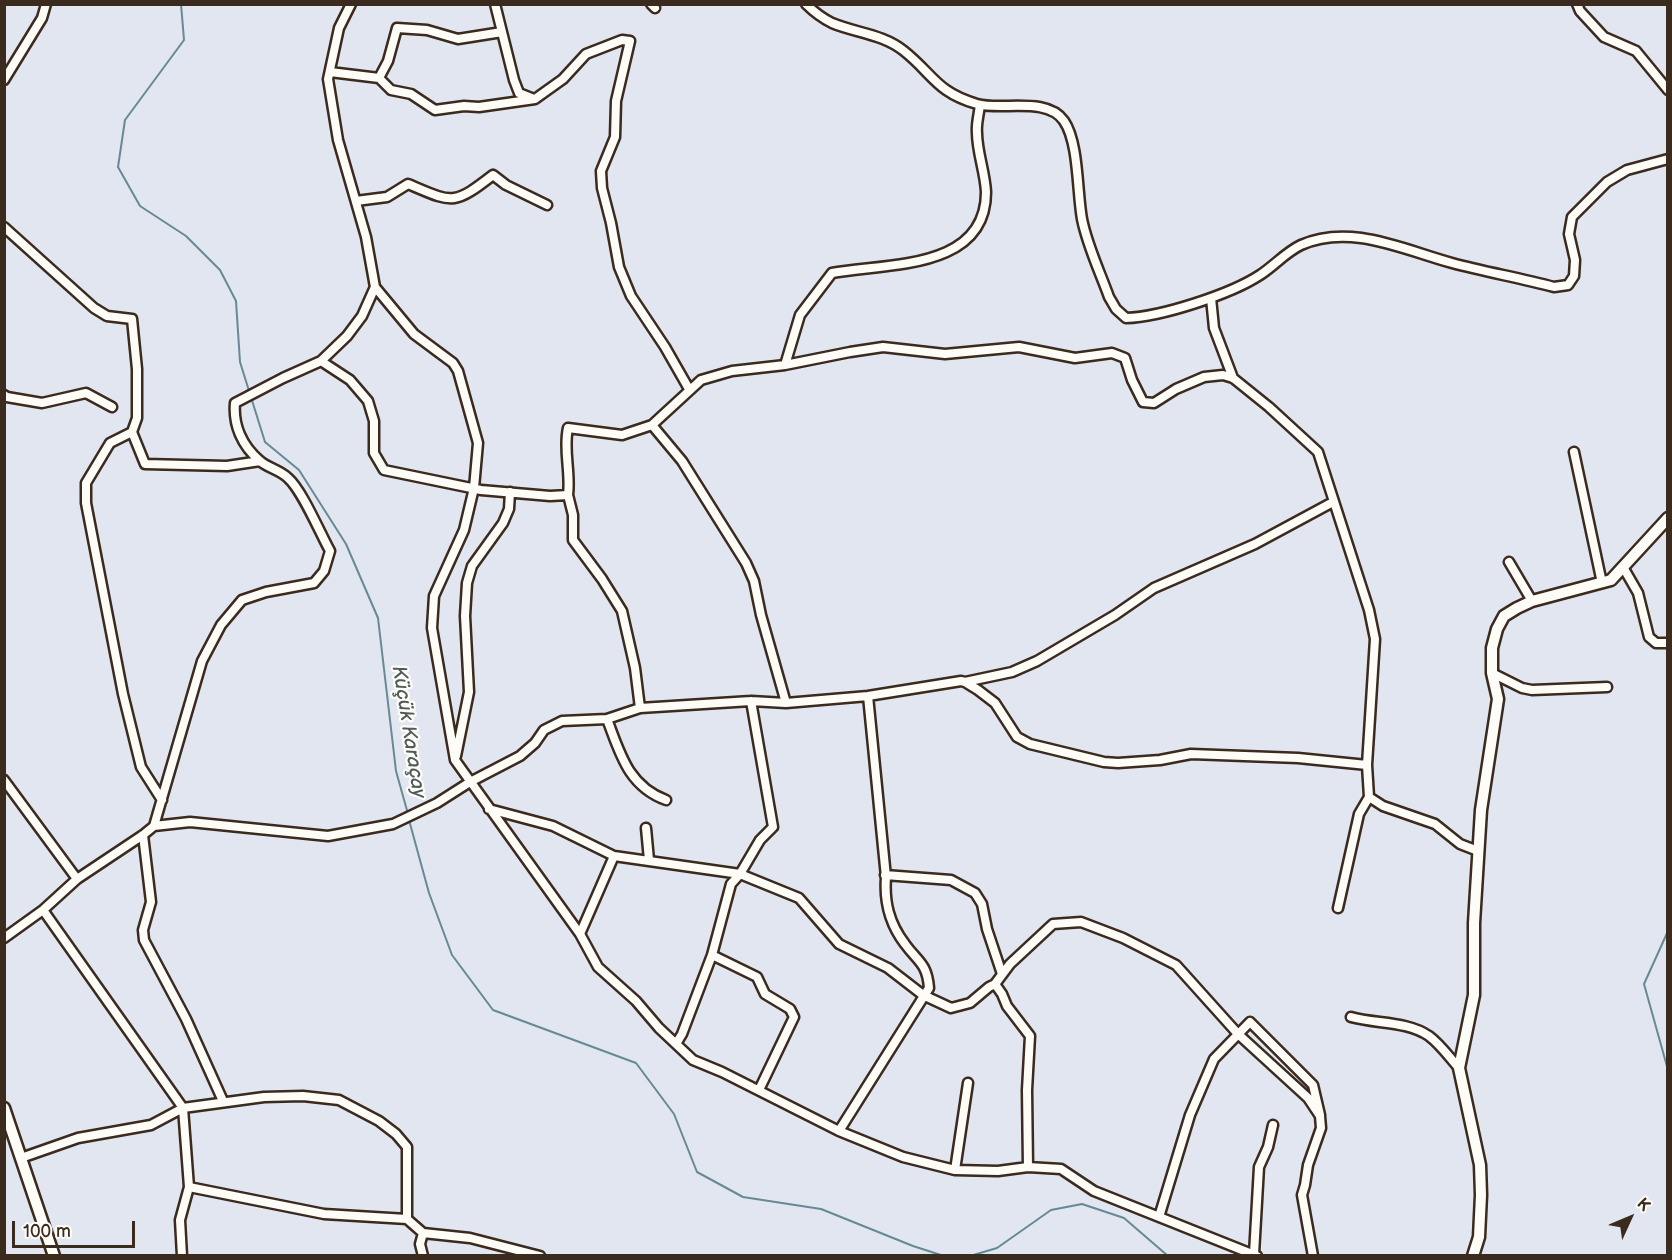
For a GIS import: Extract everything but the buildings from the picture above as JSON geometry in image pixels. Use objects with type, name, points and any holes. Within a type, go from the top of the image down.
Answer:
[{"type":"street","points":[[4,80],[42,18],[46,4]]},
{"type":"street","points":[[351,4],[339,28],[328,79],[337,131],[366,237],[375,287],[414,334],[453,363],[458,371],[478,443],[474,488],[464,530],[434,596],[432,628],[455,760],[580,934],[598,968],[636,1001],[659,1028],[693,1060],[759,1090],[839,1131],[903,1157],[955,1170],[998,1171],[1028,1167],[1061,1169],[1094,1191],[1256,1255],[1259,1167],[1268,1147],[1273,1125]]},
{"type":"street","points":[[495,4],[519,93],[535,99]]},
{"type":"street","points":[[806,4],[834,24],[886,40],[904,51],[945,91],[980,105],[1020,105],[1046,109],[1063,119],[1071,136],[1083,221],[1109,297],[1116,309],[1126,318],[1140,318],[1211,298],[1261,275],[1300,246],[1321,239],[1351,236],[1390,244],[1452,263],[1554,286],[1568,285],[1574,276],[1575,260],[1569,234],[1572,217],[1607,182],[1627,170],[1668,159]]},
{"type":"street","points":[[1577,4],[1580,11],[1604,37],[1636,51],[1668,90]]},
{"type":"street","points":[[379,78],[388,61],[397,28],[427,30],[458,39],[502,32]]},
{"type":"street","points":[[330,72],[379,78],[391,90],[411,94],[435,110],[464,106],[479,107],[535,99],[563,79],[585,54],[622,40],[630,41],[616,100],[615,137],[601,171],[602,188],[612,223],[619,267],[631,296],[665,347],[689,389]]},
{"type":"street","points":[[785,365],[800,315],[832,273],[912,264],[931,259],[958,246],[975,230],[982,217],[986,192],[976,132],[980,105]]},
{"type":"street","points":[[356,201],[387,198],[408,184],[443,199],[457,199],[493,175],[506,185],[547,205]]},
{"type":"street","points":[[4,227],[94,308],[107,316],[132,319],[138,369],[137,418],[132,432],[145,464],[227,466],[260,461]]},
{"type":"street","points":[[4,938],[43,910],[76,879],[143,835],[154,825],[202,661],[221,625],[242,600],[266,592],[314,583],[324,571],[330,551],[289,478],[260,461],[242,440],[236,427],[235,403],[283,378],[321,362],[347,336],[362,316],[375,287]]},
{"type":"street","points":[[1211,298],[1214,328],[1233,378]]},
{"type":"street","points":[[640,708],[635,668],[622,611],[573,540],[573,515],[568,495],[570,478],[565,440],[568,428],[622,435],[652,425],[701,380],[732,371],[785,365],[883,347],[945,354],[1019,347],[1075,358],[1112,353],[1125,358],[1132,380],[1143,402],[1154,403],[1176,389],[1204,377],[1222,375],[1233,378],[1269,407],[1317,452],[1369,610],[1375,639],[1367,765],[1369,797],[1359,814],[1338,908]]},
{"type":"street","points":[[321,362],[350,380],[368,401],[374,421],[374,453],[384,470],[474,488],[550,496],[568,495]]},
{"type":"street","points":[[4,395],[42,404],[86,393],[112,407]]},
{"type":"street","points":[[652,425],[682,461],[746,562],[754,581],[761,615],[786,703]]},
{"type":"street","points":[[132,432],[110,443],[86,483],[86,503],[123,693],[141,767],[162,800]]},
{"type":"street","points":[[1574,452],[1602,583]]},
{"type":"street","points":[[455,760],[469,692],[465,616],[468,583],[472,566],[503,523],[509,509],[510,492]]},
{"type":"street","points":[[154,825],[201,822],[328,836],[393,824],[437,803],[470,782],[520,756],[536,743],[544,730],[562,721],[607,719],[640,708],[751,701],[786,703],[868,696],[921,689],[947,682],[965,682],[1012,672],[1037,661],[1115,615],[1154,588],[1256,544],[1333,502]]},
{"type":"street","points":[[1473,1256],[1479,1237],[1480,1165],[1459,1068],[1474,995],[1474,923],[1481,810],[1498,699],[1492,673],[1492,648],[1497,629],[1504,616],[1532,602],[1611,580],[1668,518]]},
{"type":"street","points":[[1509,562],[1532,602]]},
{"type":"street","points":[[1623,567],[1638,593],[1650,637],[1656,643],[1668,643]]},
{"type":"street","points":[[1492,673],[1522,688],[1532,690],[1607,687]]},
{"type":"street","points":[[965,682],[995,703],[1017,737],[1030,744],[1104,762],[1160,760],[1191,754],[1298,758],[1367,765]]},
{"type":"street","points":[[839,1131],[929,988],[928,971],[896,930],[886,909],[885,875],[868,696]]},
{"type":"street","points":[[676,1044],[682,1034],[712,955],[731,884],[740,874],[760,840],[773,826],[751,701]]},
{"type":"street","points":[[607,719],[625,766],[632,776],[655,796],[666,800]]},
{"type":"street","points":[[4,780],[76,879]]},
{"type":"street","points":[[1369,797],[1383,806],[1435,824],[1460,844],[1478,850]]},
{"type":"street","points":[[489,809],[553,826],[614,856],[740,874],[799,898],[839,944],[888,968],[923,995],[951,1008],[970,1003],[995,984],[1010,964],[1053,924],[1081,922],[1123,938],[1176,965],[1238,1034],[1308,1098],[1320,1116]]},
{"type":"street","points":[[646,828],[649,860]]},
{"type":"street","points":[[143,835],[151,902],[143,930],[144,940],[186,1018],[223,1101]]},
{"type":"street","points":[[580,934],[614,856]]},
{"type":"street","points":[[885,875],[951,880],[975,893],[982,904],[987,929],[1002,974]]},
{"type":"street","points":[[43,910],[183,1108],[189,1187],[180,1220],[182,1256]]},
{"type":"street","points":[[712,955],[757,977],[765,994],[790,1009],[794,1017],[759,1090]]},
{"type":"street","points":[[995,984],[1007,1006],[1030,1036],[1027,1090],[1028,1167]]},
{"type":"street","points":[[1350,1017],[1410,1028],[1430,1037],[1459,1068]]},
{"type":"street","points":[[1159,1217],[1199,1093],[1214,1059],[1250,1022],[1313,1086],[1321,1128],[1308,1165],[1302,1195],[1313,1256]]},
{"type":"street","points":[[955,1170],[968,1083]]},
{"type":"street","points":[[21,1158],[78,1138],[151,1125],[183,1108],[264,1096],[303,1096],[339,1100],[379,1121],[396,1134],[407,1147],[407,1219]]},
{"type":"street","points":[[4,1108],[54,1256]]},
{"type":"street","points":[[189,1187],[324,1214],[407,1219],[423,1233],[470,1238],[540,1256]]},
{"type":"street","points":[[423,1233],[420,1244],[423,1256]]},
{"type":"waterway","name":"Küçük Karaçay","points":[[181,4],[184,40],[125,120],[118,167],[140,206],[186,236],[220,270],[236,301],[240,362],[265,442],[299,470],[346,544],[378,618],[396,771],[408,814]]},
{"type":"waterway","name":"Küçük Karaçay","points":[[409,820],[429,893],[452,955],[493,1010],[636,1063],[674,1114],[697,1172],[743,1197],[821,1209],[944,1256]]},
{"type":"waterway","points":[[1668,931],[1644,984],[1668,1070]]},
{"type":"waterway","name":"Küçük Karaçay","points":[[970,1256],[997,1248],[1051,1210],[1082,1204],[1124,1218],[1168,1256]]}]
